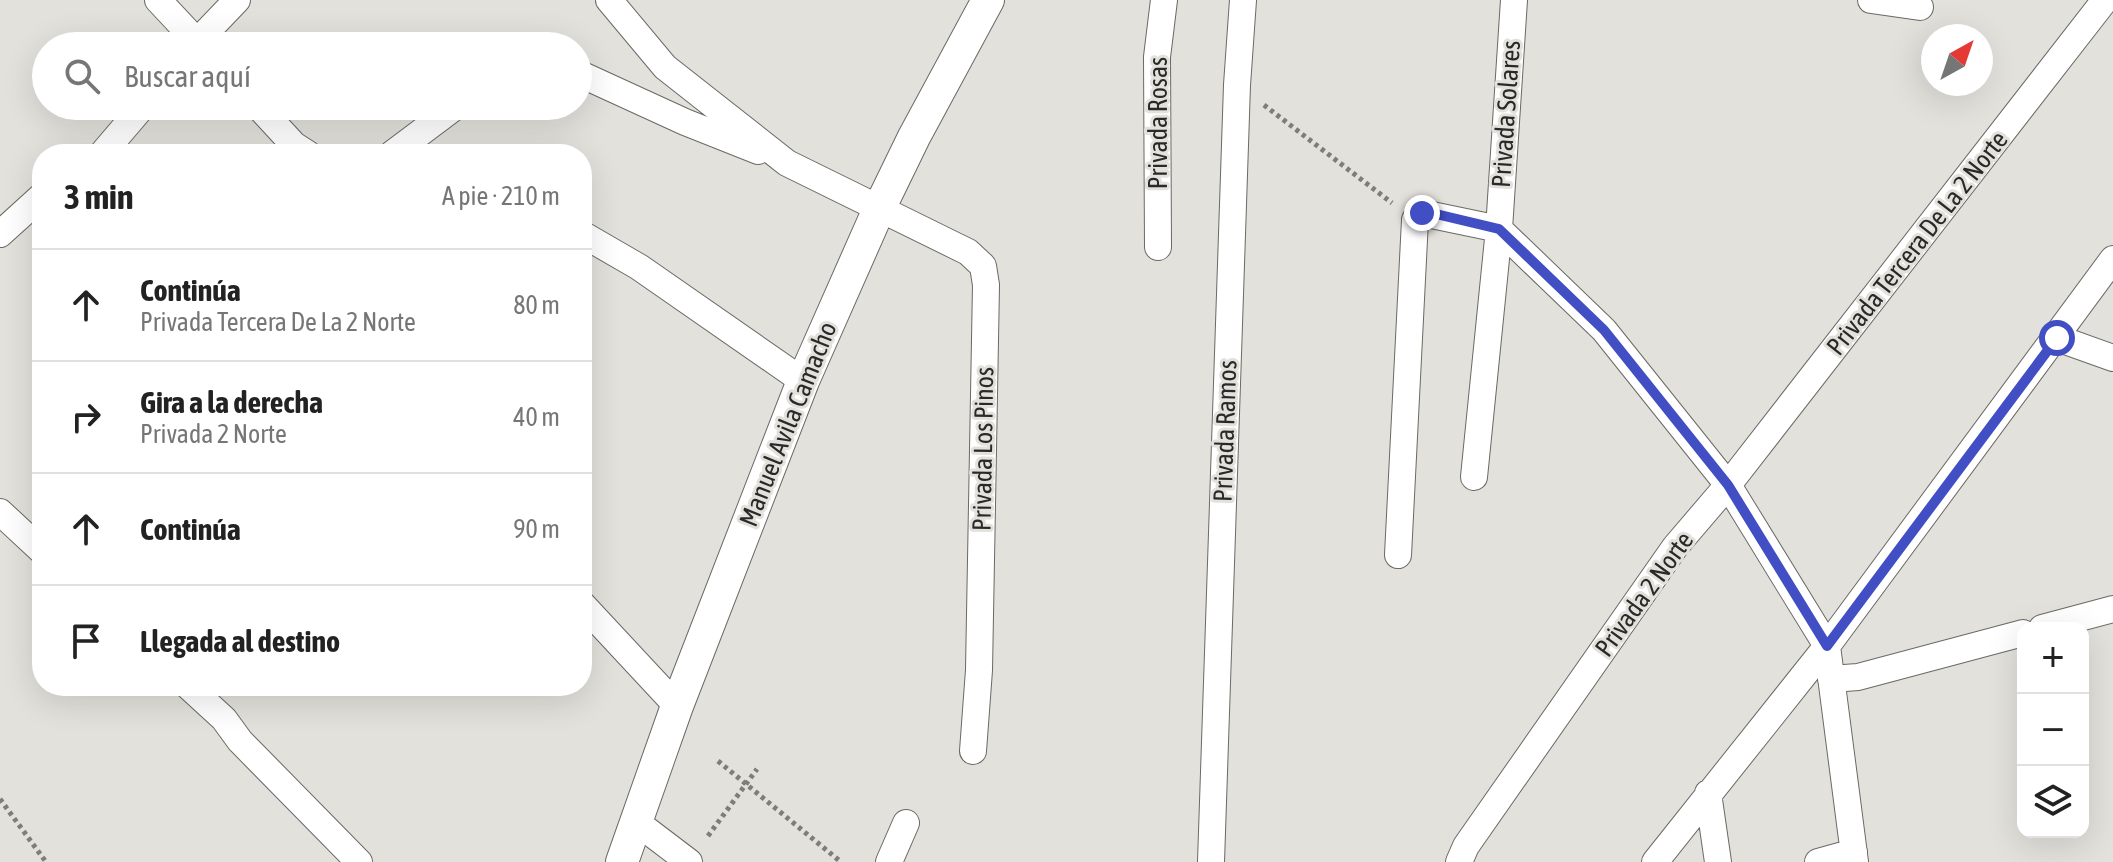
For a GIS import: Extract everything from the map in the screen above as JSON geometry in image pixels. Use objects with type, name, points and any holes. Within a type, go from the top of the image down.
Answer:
[{"type":"street","points":[[158,0],[186,32]]},
{"type":"street","points":[[208,32],[237,0]]},
{"type":"street","points":[[609,0],[665,67],[787,163]]},
{"type":"street","name":"Manuel Avila Camacho","points":[[622,862],[677,706],[803,381],[879,209],[988,0]]},
{"type":"street","name":"Privada Rosas","points":[[1158,247],[1157,57],[1164,0]]},
{"type":"street","name":"Privada Ramos","points":[[1211,862],[1237,85],[1243,0]]},
{"type":"street","name":"Privada Solares","points":[[1474,477],[1499,229],[1514,0]]},
{"type":"street","points":[[1871,0],[1920,7]]},
{"type":"street","name":"Privada Tercera De La 2 Norte","points":[[1728,485],[2105,0]]},
{"type":"street","points":[[592,79],[685,122],[787,163],[879,209]]},
{"type":"street","points":[[111,144],[131,120]]},
{"type":"street","points":[[270,120],[290,144]]},
{"type":"street","points":[[405,144],[437,120]]},
{"type":"street","points":[[0,234],[32,205]]},
{"type":"street","name":"Privada Los Pinos","points":[[879,209],[968,252],[983,266],[986,300],[979,655],[973,751]]},
{"type":"street","points":[[1398,555],[1415,220],[1422,213],[1436,214],[1499,229],[1604,330],[1728,485],[1827,646],[1855,857],[1818,862]]},
{"type":"street","points":[[592,240],[639,267],[803,381]]},
{"type":"street","points":[[1655,862],[1827,646],[2113,259]]},
{"type":"street","points":[[2057,338],[2113,358]]},
{"type":"street","name":"Privada 2 Norte","points":[[1459,862],[1466,846],[1675,547],[1728,485]]},
{"type":"street","points":[[0,512],[32,542]]},
{"type":"street","points":[[2064,622],[2113,609]]},
{"type":"street","points":[[592,615],[677,706]]},
{"type":"street","points":[[1831,679],[1858,677],[2017,635]]},
{"type":"street","points":[[199,696],[359,862]]},
{"type":"street","points":[[1708,793],[1718,862]]},
{"type":"street","points":[[635,821],[689,862]]},
{"type":"street","points":[[889,862],[906,823]]},
{"type":"path","points":[[1237,85],[1415,220]]},
{"type":"path","points":[[718,761],[841,862]]},
{"type":"path","points":[[708,836],[757,769]]},
{"type":"path","points":[[0,799],[46,862]]},
{"type":"route","points":[[1422,213],[1499,229],[1604,330],[1728,485],[1827,646],[2057,338]]}]
